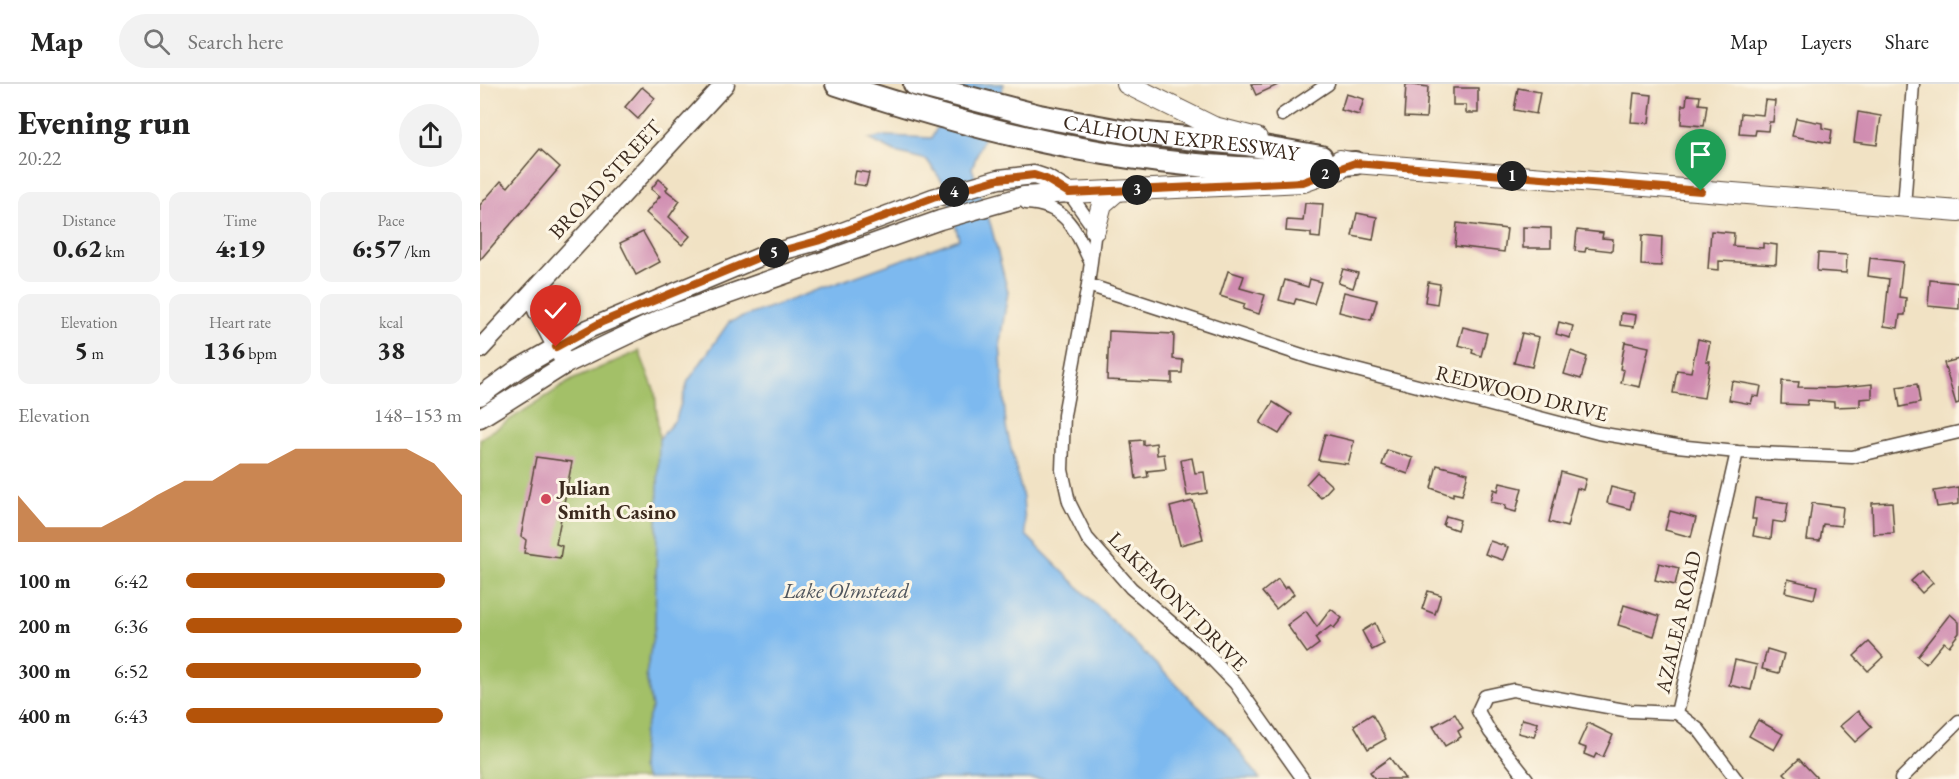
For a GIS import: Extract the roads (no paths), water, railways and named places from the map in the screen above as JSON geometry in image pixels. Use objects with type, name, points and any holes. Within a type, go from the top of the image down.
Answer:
[{"type":"highway","name":"CALHOUN EXPRESSWAY","points":[[837,84],[962,123],[1034,140],[1134,157],[1255,169],[1355,163]]},
{"type":"highway","name":"CALHOUN EXPRESSWAY","points":[[915,84],[1039,116],[1126,132],[1246,144],[1355,163]]},
{"type":"main road","name":"BROAD STREET","points":[[480,349],[725,84]]},
{"type":"main road","points":[[1127,84],[1214,127],[1355,163],[1959,211]]},
{"type":"main road","points":[[480,418],[566,364],[667,316],[940,220],[1024,196],[1303,182],[1355,163]]},
{"type":"main road","points":[[480,396],[519,368],[602,322],[762,256],[821,240],[933,198],[999,179],[1034,175],[1046,179],[1069,193]]},
{"type":"main road","points":[[1095,230],[1102,204],[1117,191]]},
{"type":"main road","points":[[543,279],[537,310],[566,364]]},
{"type":"street","points":[[1282,115],[1328,84]]},
{"type":"street","points":[[1904,207],[1913,84]]},
{"type":"street","points":[[1069,193],[1095,230]]},
{"type":"street","name":"LAKEMONT DRIVE","points":[[1004,202],[1046,204],[1062,214],[1076,231],[1089,259]]},
{"type":"street","name":"LAKEMONT DRIVE","points":[[1095,230],[1089,259],[1088,285],[1064,415],[1062,470],[1069,502],[1087,538],[1131,588],[1203,651],[1235,683],[1303,779]]},
{"type":"street","name":"REDWOOD DRIVE","points":[[1088,285],[1314,359],[1598,433],[1677,446],[1737,452],[1852,457],[1959,432]]},
{"type":"street","name":"AZALEA ROAD","points":[[1736,779],[1699,730],[1677,713],[1737,452]]},
{"type":"street","points":[[1527,779],[1490,732],[1478,711],[1485,696],[1513,690],[1630,711],[1677,713]]},
{"type":"street","points":[[1901,779],[1959,721]]},
{"type":"water","name":"Lake Olmstead","points":[[957,84],[1004,84],[972,168],[991,226],[1008,292],[1000,342],[1006,427],[1023,498],[1026,535],[1229,737],[1260,779],[646,779],[641,768],[643,734],[652,708],[646,675],[655,626],[659,439],[676,419],[688,381],[729,322],[959,239],[944,184],[927,160],[895,152],[869,139],[885,136],[932,138]]},
{"type":"place","name":"Julian Smith Casino","points":[[546,499]]}]
